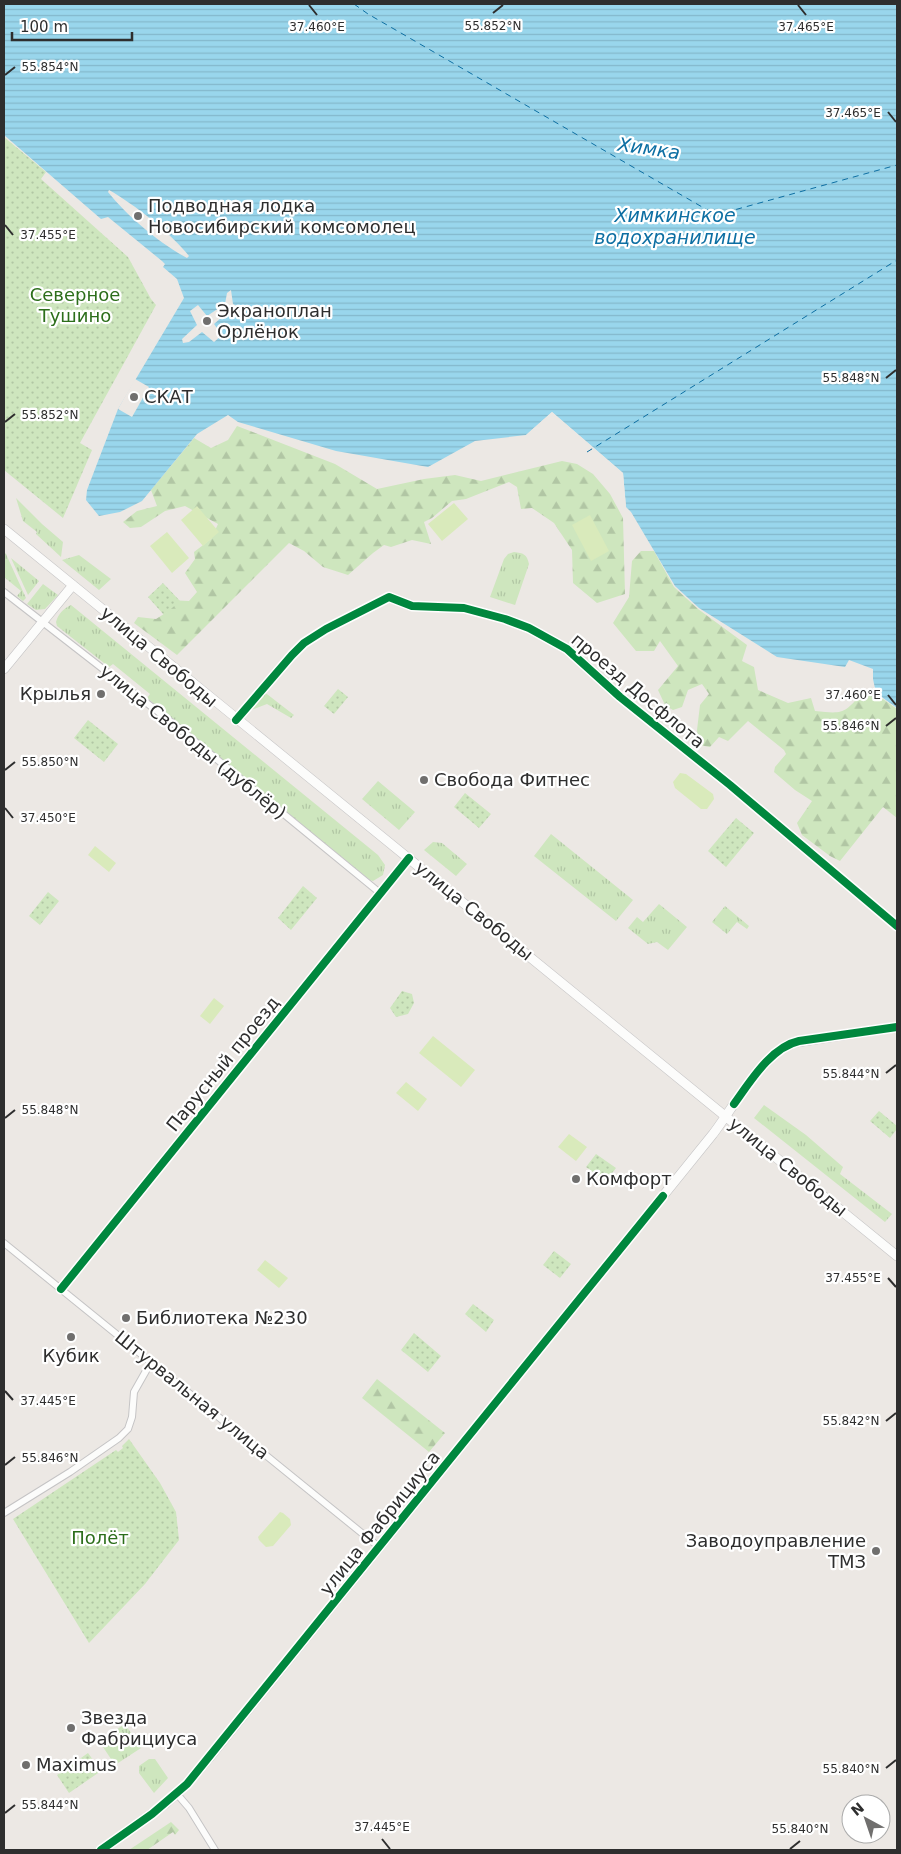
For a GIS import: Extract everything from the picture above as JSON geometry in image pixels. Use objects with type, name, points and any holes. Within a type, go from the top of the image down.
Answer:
[{"type":"main road","name":"улица Свободы","points":[[4,530],[897,1256]]},
{"type":"main road","points":[[4,669],[73,585]]},
{"type":"main road","name":"улица Фабрициуса","points":[[101,1850],[177,1794],[208,1758],[726,1118],[747,1087],[772,1056],[785,1046],[816,1039],[897,1027]]},
{"type":"street","name":"улица Свободы (дублёр)","points":[[4,592],[175,725],[380,894]]},
{"type":"street","name":"проезд Досфлота","points":[[236,720],[300,647],[326,630],[388,597],[412,606],[464,608],[505,619],[529,628],[567,649],[620,696],[730,785],[897,926]]},
{"type":"street","name":"Парусный проезд","points":[[61,1289],[409,858]]},
{"type":"street","name":"Штурвальная улица","points":[[4,1243],[379,1547]]},
{"type":"street","points":[[4,1513],[70,1472],[119,1438],[128,1429],[132,1417],[134,1392],[151,1362]]},
{"type":"street","points":[[177,1794],[189,1808],[215,1850]]},
{"type":"green space","name":"Северное Тушино","points":[[4,137],[46,172],[41,179],[128,257],[156,305],[80,443],[92,450],[63,518],[4,470]]},
{"type":"green space","points":[[237,426],[335,464],[377,489],[424,479],[455,475],[481,481],[562,461],[577,464],[593,474],[610,494],[623,518],[625,594],[597,603],[573,583],[572,550],[554,523],[532,508],[521,509],[517,487],[509,482],[466,499],[452,501],[432,518],[424,522],[431,544],[412,540],[391,547],[384,545],[348,575],[323,567],[304,551],[289,543],[177,655],[134,623],[138,617],[156,619],[167,612],[168,600],[189,601],[197,592],[185,573],[195,559],[194,552],[211,539],[218,524],[185,506],[165,511],[141,527],[130,528],[123,522],[137,511],[157,506],[151,490],[194,438],[211,448],[228,440]]},
{"type":"green space","points":[[16,498],[63,542],[61,557],[36,534],[37,532],[23,521]]},
{"type":"green space","points":[[454,503],[468,519],[442,541],[428,524]]},
{"type":"green space","points":[[197,506],[219,532],[203,546],[181,520]]},
{"type":"green space","points":[[590,515],[609,551],[591,561],[572,525]]},
{"type":"green space","points":[[167,532],[189,558],[172,573],[150,546]]},
{"type":"green space","points":[[641,551],[654,551],[674,587],[698,609],[747,645],[742,661],[754,667],[758,690],[788,703],[811,698],[815,711],[842,711],[847,709],[862,693],[876,694],[897,709],[897,818],[883,807],[840,861],[830,856],[802,835],[797,823],[812,801],[795,790],[774,772],[775,767],[786,754],[784,750],[748,721],[728,741],[719,737],[710,747],[699,745],[697,730],[700,705],[709,694],[702,684],[688,690],[682,707],[673,710],[665,705],[658,690],[678,666],[660,641],[654,651],[636,651],[613,623],[629,597],[632,561]]},
{"type":"green space","points":[[4,552],[26,598],[23,601],[17,596],[21,591],[4,577]]},
{"type":"green space","points":[[514,552],[524,555],[529,564],[515,605],[490,597],[504,559],[508,554]]},
{"type":"green space","points":[[79,555],[111,579],[99,590],[62,560]]},
{"type":"green space","points":[[11,558],[39,581],[28,595]]},
{"type":"green space","points":[[163,583],[180,601],[164,615],[148,597]]},
{"type":"green space","points":[[43,584],[58,595],[45,609],[36,610],[27,604]]},
{"type":"green space","points":[[71,605],[378,855],[385,865],[383,875],[373,881],[370,880],[147,698],[150,694],[113,664],[109,667],[57,626],[56,622],[60,614]]},
{"type":"green space","points":[[338,689],[348,697],[334,714],[324,706]]},
{"type":"green space","points":[[263,691],[294,715],[291,718],[267,704],[251,710]]},
{"type":"green space","points":[[88,720],[118,744],[104,762],[74,738]]},
{"type":"green space","points":[[680,773],[686,774],[713,794],[714,799],[707,809],[701,809],[675,788],[673,782]]},
{"type":"green space","points":[[378,781],[415,812],[399,830],[362,799]]},
{"type":"green space","points":[[465,793],[491,814],[479,828],[454,807]]},
{"type":"green space","points":[[736,818],[754,833],[726,867],[708,851]]},
{"type":"green space","points":[[551,834],[633,900],[616,921],[534,856]]},
{"type":"green space","points":[[433,842],[442,843],[467,864],[456,876],[424,850]]},
{"type":"green space","points":[[95,846],[116,863],[109,872],[88,855]]},
{"type":"green space","points":[[303,886],[317,898],[291,930],[278,918]]},
{"type":"green space","points":[[48,892],[59,901],[40,925],[29,916]]},
{"type":"green space","points":[[659,904],[687,927],[668,950],[657,942],[648,944],[628,928],[637,917],[643,922]]},
{"type":"green space","points":[[725,906],[749,926],[747,929],[737,922],[727,934],[712,922]]},
{"type":"green space","points":[[402,991],[412,994],[414,1003],[408,1014],[396,1017],[390,1008]]},
{"type":"green space","points":[[214,998],[224,1006],[210,1024],[200,1016]]},
{"type":"green space","points":[[433,1036],[475,1070],[461,1087],[419,1053]]},
{"type":"green space","points":[[406,1082],[427,1099],[418,1111],[396,1093]]},
{"type":"green space","points":[[764,1105],[806,1135],[843,1167],[840,1174],[892,1214],[885,1222],[754,1118]]},
{"type":"green space","points":[[879,1111],[897,1126],[897,1129],[890,1138],[870,1121]]},
{"type":"green space","points":[[569,1134],[587,1147],[576,1161],[558,1147]]},
{"type":"green space","points":[[596,1154],[616,1168],[606,1181],[586,1167]]},
{"type":"green space","points":[[554,1251],[571,1264],[560,1278],[543,1265]]},
{"type":"green space","points":[[265,1260],[288,1278],[279,1288],[257,1270]]},
{"type":"green space","points":[[473,1304],[494,1320],[486,1332],[465,1314]]},
{"type":"green space","points":[[414,1333],[441,1356],[428,1372],[401,1350]]},
{"type":"green space","points":[[377,1379],[445,1433],[429,1452],[362,1398]]},
{"type":"green space","name":"Полёт","points":[[129,1439],[160,1483],[176,1512],[179,1540],[145,1584],[89,1643],[13,1519],[116,1450],[118,1452]]},
{"type":"green space","points":[[280,1512],[290,1519],[291,1525],[273,1546],[266,1547],[258,1537]]},
{"type":"green space","points":[[125,1724],[141,1748],[115,1765],[99,1741]]},
{"type":"green space","points":[[88,1753],[101,1771],[69,1793],[57,1775]]},
{"type":"green space","points":[[149,1759],[155,1759],[168,1778],[154,1793],[139,1773],[139,1766]]},
{"type":"green space","points":[[171,1822],[179,1830],[175,1835],[173,1832],[147,1850],[129,1850]]},
{"type":"water","name":"Химкинское водохранилище","points":[[4,4],[897,4],[897,708],[876,693],[873,669],[849,660],[845,667],[777,657],[699,608],[675,586],[631,512],[626,507],[623,473],[552,412],[526,435],[475,441],[428,467],[336,451],[238,422],[228,415],[197,434],[142,501],[120,512],[99,516],[86,500],[87,490],[118,409],[184,298],[177,279],[163,267],[165,264],[162,261],[108,217],[101,219],[4,135]],"holes":[[[109,190],[152,220],[173,238],[189,256],[187,258],[176,252],[144,228],[124,210],[108,192]],[[231,290],[233,304],[245,310],[241,313],[230,310],[214,324],[222,335],[214,342],[202,332],[189,342],[183,343],[182,339],[197,325],[190,311],[198,305],[207,316],[225,304],[227,293]]]},
{"type":"pier","points":[[135,379],[149,387],[132,417],[118,409]]},
{"type":"pier","points":[[552,412],[623,473],[626,507],[623,505],[621,474],[552,415],[528,436],[526,435]]},
{"type":"ferry route","points":[[354,4],[368,14],[716,215],[897,165]]},
{"type":"ferry route","points":[[587,452],[897,260]]},
{"type":"cycle path","points":[[236,720],[304,643],[326,629],[389,597],[412,606],[464,608],[505,619],[529,628],[567,649],[620,697],[730,785],[897,926]]},
{"type":"cycle path","points":[[61,1289],[409,858]]},
{"type":"cycle path","points":[[734,1104],[762,1066],[779,1050],[789,1045],[799,1041],[897,1027]]},
{"type":"cycle path","points":[[101,1850],[152,1814],[187,1784],[663,1196]]},
{"type":"place","name":"Подводная лодка Новосибирский комсомолец","points":[[138,216]]},
{"type":"place","name":"Экраноплан Орлёнок","points":[[207,321]]},
{"type":"place","name":"СКАТ","points":[[134,397]]},
{"type":"place","name":"Крылья","points":[[101,694]]},
{"type":"place","name":"Свобода Фитнес","points":[[424,780]]},
{"type":"place","name":"Комфорт","points":[[576,1179]]},
{"type":"place","name":"Библиотека №230","points":[[126,1318]]},
{"type":"place","name":"Кубик","points":[[71,1337]]},
{"type":"place","name":"Заводоуправление ТМЗ","points":[[876,1551]]},
{"type":"place","name":"Звезда Фабрициуса","points":[[71,1728]]},
{"type":"place","name":"Maximus","points":[[26,1765]]},
{"type":"water label","name":"Химка","points":[[649,148]]}]
